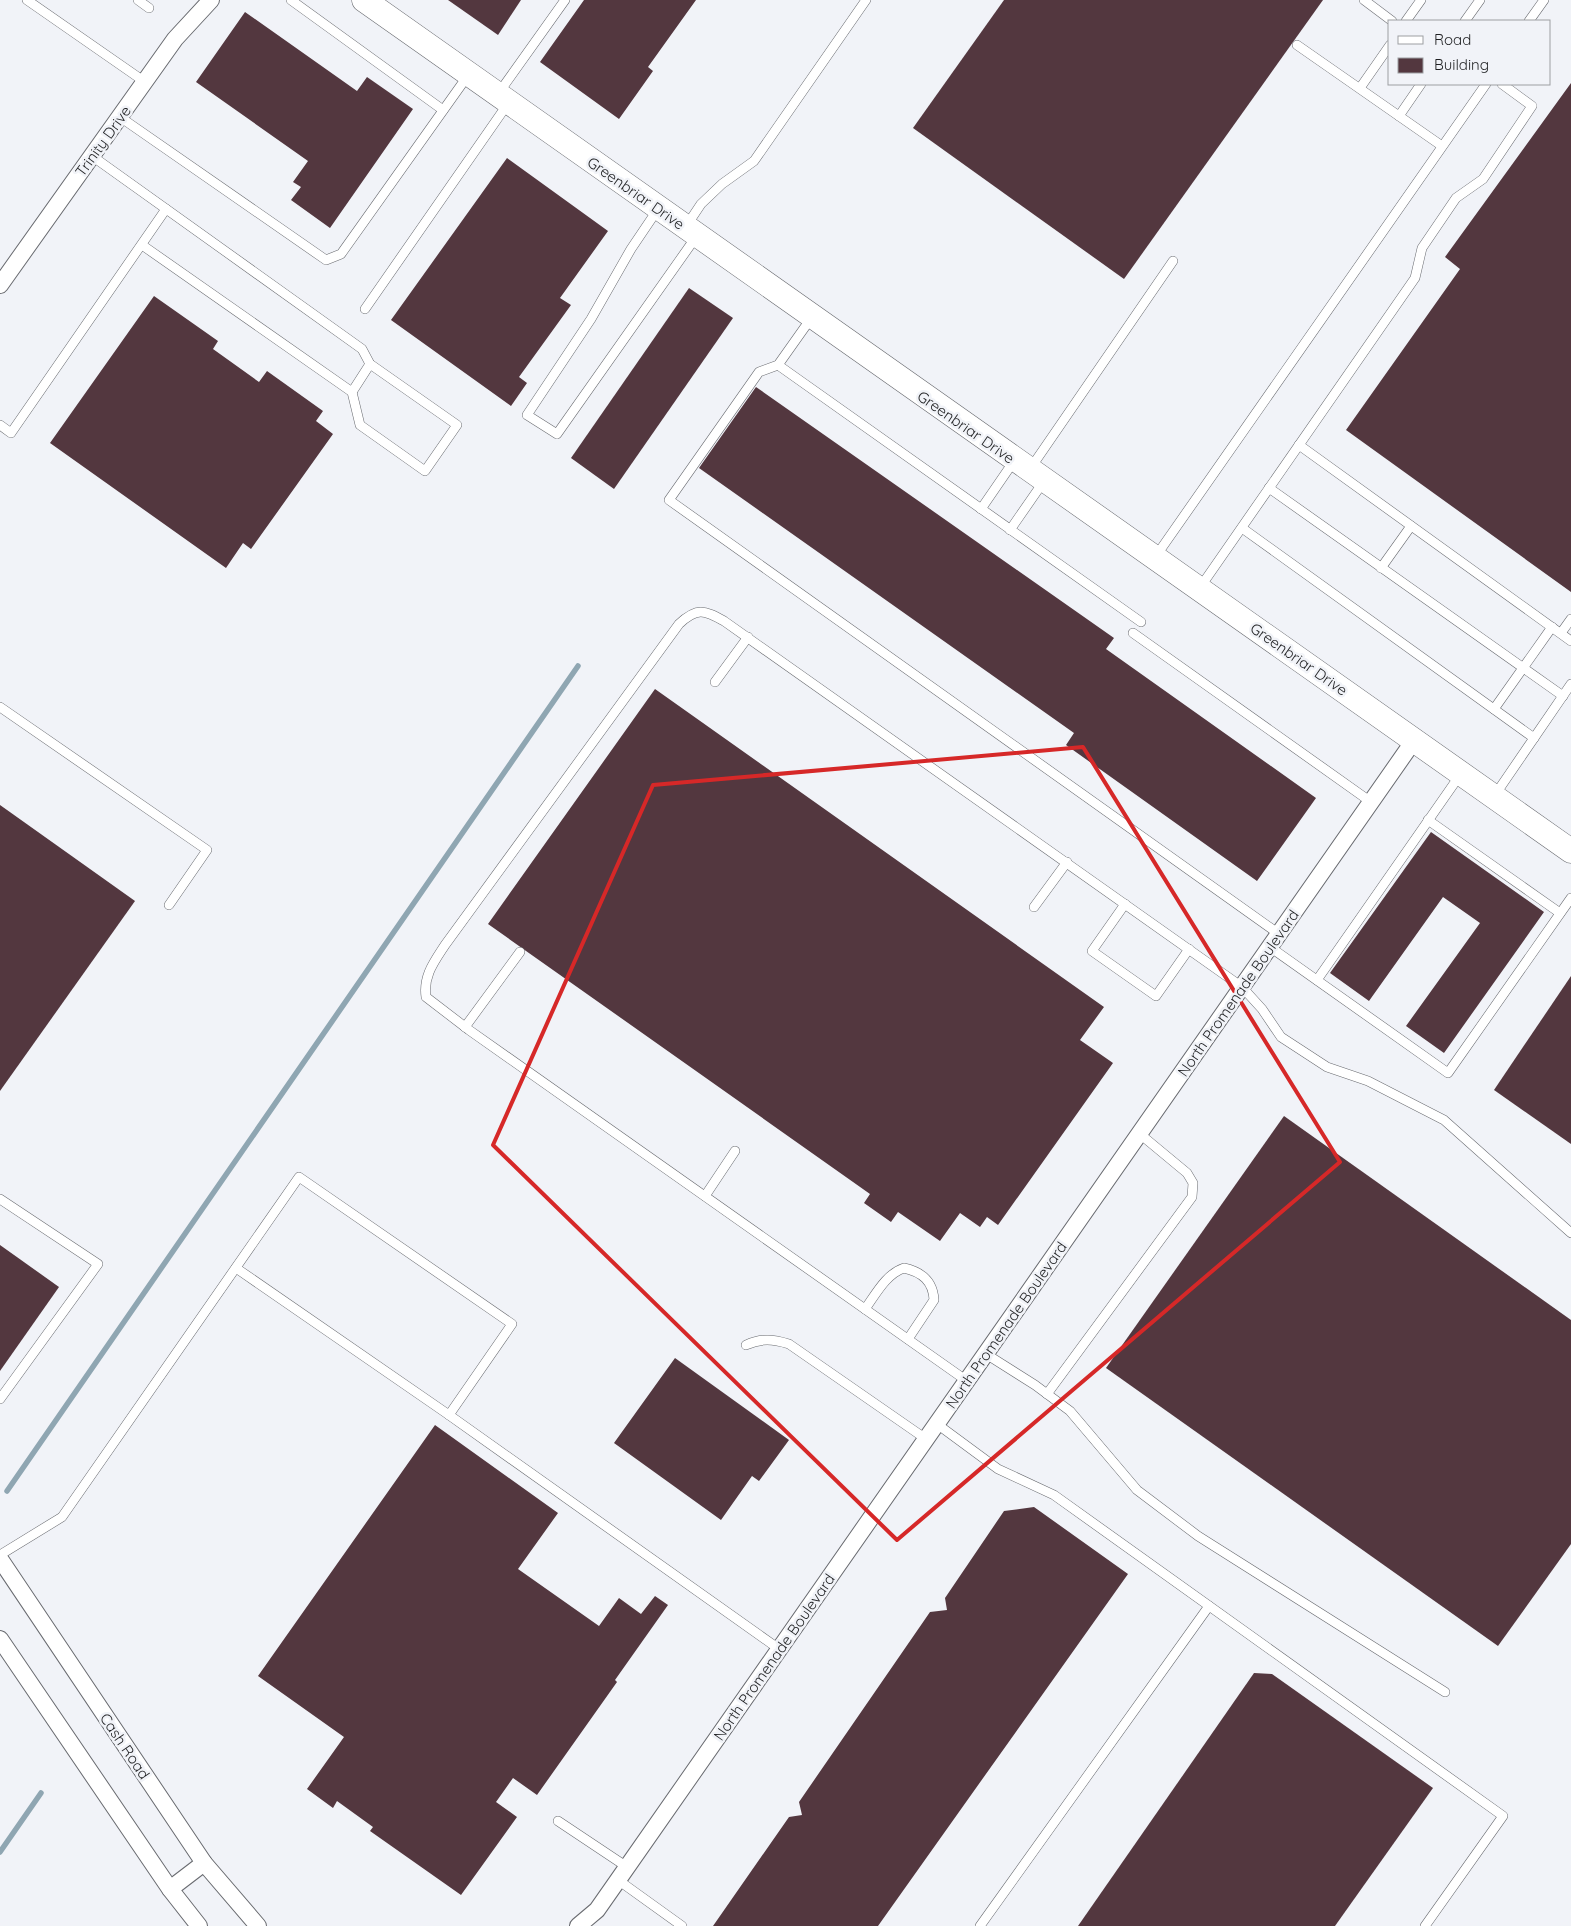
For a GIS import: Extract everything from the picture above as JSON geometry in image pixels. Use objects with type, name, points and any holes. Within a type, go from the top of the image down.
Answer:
[{"type":"street","name":"Trinity Drive","points":[[0,286],[175,39],[211,0]]},
{"type":"street","name":"Greenbriar Drive","points":[[364,0],[1029,471],[1571,851]]},
{"type":"street","name":"North Promenade Boulevard","points":[[578,1926],[595,1918],[622,1874],[1414,740]]},
{"type":"street","name":"Cash Road","points":[[0,1559],[204,1863],[258,1926]]},
{"type":"street","points":[[0,1638],[170,1889],[200,1926]]},
{"type":"street","points":[[170,1889],[204,1863]]},
{"type":"lane","points":[[27,0],[145,82]]},
{"type":"lane","points":[[138,0],[149,8]]},
{"type":"lane","points":[[291,0],[444,110]]},
{"type":"lane","points":[[365,309],[565,0]]},
{"type":"lane","points":[[658,209],[631,248],[591,319],[527,415],[557,434],[691,232],[701,204],[722,184],[754,161],[866,0]]},
{"type":"lane","points":[[1364,0],[1391,20]]},
{"type":"lane","points":[[1407,20],[1420,0]]},
{"type":"lane","points":[[1466,20],[1480,0]]},
{"type":"lane","points":[[1530,20],[1544,0]]},
{"type":"lane","points":[[1297,45],[1442,146]]},
{"type":"lane","points":[[1360,88],[1388,48]]},
{"type":"lane","points":[[120,117],[326,260],[341,254],[469,74]]},
{"type":"lane","points":[[1399,116],[1421,85]]},
{"type":"lane","points":[[1154,558],[1485,85]]},
{"type":"lane","points":[[1199,589],[1415,278],[1422,248],[1456,198],[1483,179],[1532,106],[1503,85]]},
{"type":"lane","points":[[92,156],[362,349],[370,364],[457,425],[424,471],[360,425],[352,392],[142,245]]},
{"type":"lane","points":[[0,425],[11,433],[166,210]]},
{"type":"lane","points":[[1010,530],[1029,471],[1173,261]]},
{"type":"lane","points":[[812,317],[778,365],[760,372],[669,500],[1275,941],[1317,980],[1448,1073],[1571,898]]},
{"type":"lane","points":[[352,392],[370,364]]},
{"type":"lane","points":[[778,365],[1141,622]]},
{"type":"lane","points":[[1299,445],[1571,640]]},
{"type":"lane","points":[[980,509],[1029,471]]},
{"type":"lane","points":[[1269,488],[1563,696]]},
{"type":"lane","points":[[1382,568],[1411,526]]},
{"type":"lane","points":[[1242,528],[1534,738]]},
{"type":"lane","points":[[967,1381],[464,1027],[426,997],[424,986],[427,974],[445,944],[569,773],[680,624],[690,614],[706,612],[748,637],[1242,987],[1262,1010],[1281,1038],[1327,1067],[1368,1081],[1444,1120],[1571,1233]]},
{"type":"lane","points":[[1561,634],[1571,619]]},
{"type":"lane","points":[[1494,709],[1552,627]]},
{"type":"lane","points":[[1133,633],[1371,802]]},
{"type":"lane","points":[[715,682],[748,637]]},
{"type":"lane","points":[[1495,796],[1571,684]]},
{"type":"lane","points":[[0,707],[207,850],[169,905]]},
{"type":"lane","points":[[1317,980],[1462,773]]},
{"type":"lane","points":[[1428,820],[1560,913]]},
{"type":"lane","points":[[1034,907],[1067,862]]},
{"type":"lane","points":[[1125,904],[1092,952],[1156,996],[1189,949]]},
{"type":"lane","points":[[464,1027],[520,952]]},
{"type":"lane","points":[[1047,1394],[1192,1197],[1193,1184],[1187,1173],[1140,1134]]},
{"type":"lane","points":[[704,1196],[735,1151]]},
{"type":"lane","points":[[0,1555],[62,1516],[299,1177],[512,1324],[449,1415]]},
{"type":"lane","points":[[0,1199],[98,1264],[0,1399]]},
{"type":"lane","points":[[236,1268],[449,1415],[779,1649]]},
{"type":"lane","points":[[865,1309],[887,1278],[896,1270],[904,1268],[922,1275],[929,1281],[934,1300],[908,1339]]},
{"type":"lane","points":[[746,1346],[756,1340],[775,1339],[789,1344],[926,1439]]},
{"type":"lane","points":[[986,1354],[1070,1411],[1137,1490],[1198,1536],[1445,1692]]},
{"type":"lane","points":[[937,1424],[998,1469],[1054,1495],[1503,1816],[1425,1926]]},
{"type":"lane","points":[[980,1926],[1210,1606]]},
{"type":"lane","points":[[558,1821],[682,1926]]},
{"type":"highlighted area","points":[[1083,747],[1340,1162],[897,1540],[493,1145],[653,785]]},
{"type":"building","points":[[448,0],[521,0],[498,35]]},
{"type":"building","points":[[584,0],[696,0],[648,67],[653,71],[619,119],[540,62]]},
{"type":"building","points":[[1004,0],[1323,0],[1124,279],[913,128]]},
{"type":"building","points":[[245,12],[357,91],[367,77],[413,109],[330,228],[291,200],[301,187],[293,182],[308,161],[196,82]]},
{"type":"building","points":[[1571,83],[1571,592],[1346,430],[1460,269],[1445,257]]},
{"type":"building","points":[[507,158],[608,231],[560,298],[571,305],[519,377],[527,383],[511,406],[391,320]]},
{"type":"building","points":[[689,288],[733,318],[614,489],[571,458]]},
{"type":"building","points":[[154,296],[218,341],[213,349],[259,382],[267,371],[323,411],[316,421],[333,434],[251,549],[243,543],[226,568],[50,443]]},
{"type":"building","points":[[756,387],[1114,638],[1106,649],[1316,798],[1257,881],[1066,745],[1074,733],[699,468]]},
{"type":"building","points":[[655,689],[1104,1007],[1080,1040],[1113,1063],[998,1225],[987,1217],[980,1227],[960,1213],[940,1241],[898,1212],[891,1222],[864,1203],[870,1194],[488,924]]},
{"type":"building","points":[[0,805],[135,901],[0,1091]]},
{"type":"building","points":[[1431,832],[1544,912],[1444,1053],[1406,1026],[1480,923],[1443,897],[1369,1001],[1330,973]]},
{"type":"building","points":[[1571,976],[1571,1144],[1494,1090]]},
{"type":"building","points":[[1284,1116],[1571,1320],[1571,1544],[1498,1646],[1106,1368]]},
{"type":"building","points":[[0,1245],[59,1287],[0,1371]]},
{"type":"building","points":[[675,1358],[789,1440],[759,1481],[752,1476],[721,1520],[614,1443]]},
{"type":"building","points":[[435,1425],[558,1513],[518,1569],[599,1626],[619,1598],[641,1614],[655,1596],[668,1605],[615,1680],[617,1682],[537,1795],[513,1778],[496,1802],[517,1817],[461,1895],[370,1831],[373,1827],[337,1801],[333,1808],[307,1789],[344,1737],[258,1676]]},
{"type":"building","points":[[1034,1507],[1128,1574],[878,1926],[713,1926],[789,1817],[802,1815],[799,1802],[930,1612],[947,1610],[945,1598],[1004,1511]]},
{"type":"building","points":[[1254,1673],[1272,1674],[1433,1788],[1335,1926],[1078,1926]]},
{"type":"waterway","points":[[7,1491],[578,666]]},
{"type":"waterway","points":[[0,1852],[41,1793]]}]
